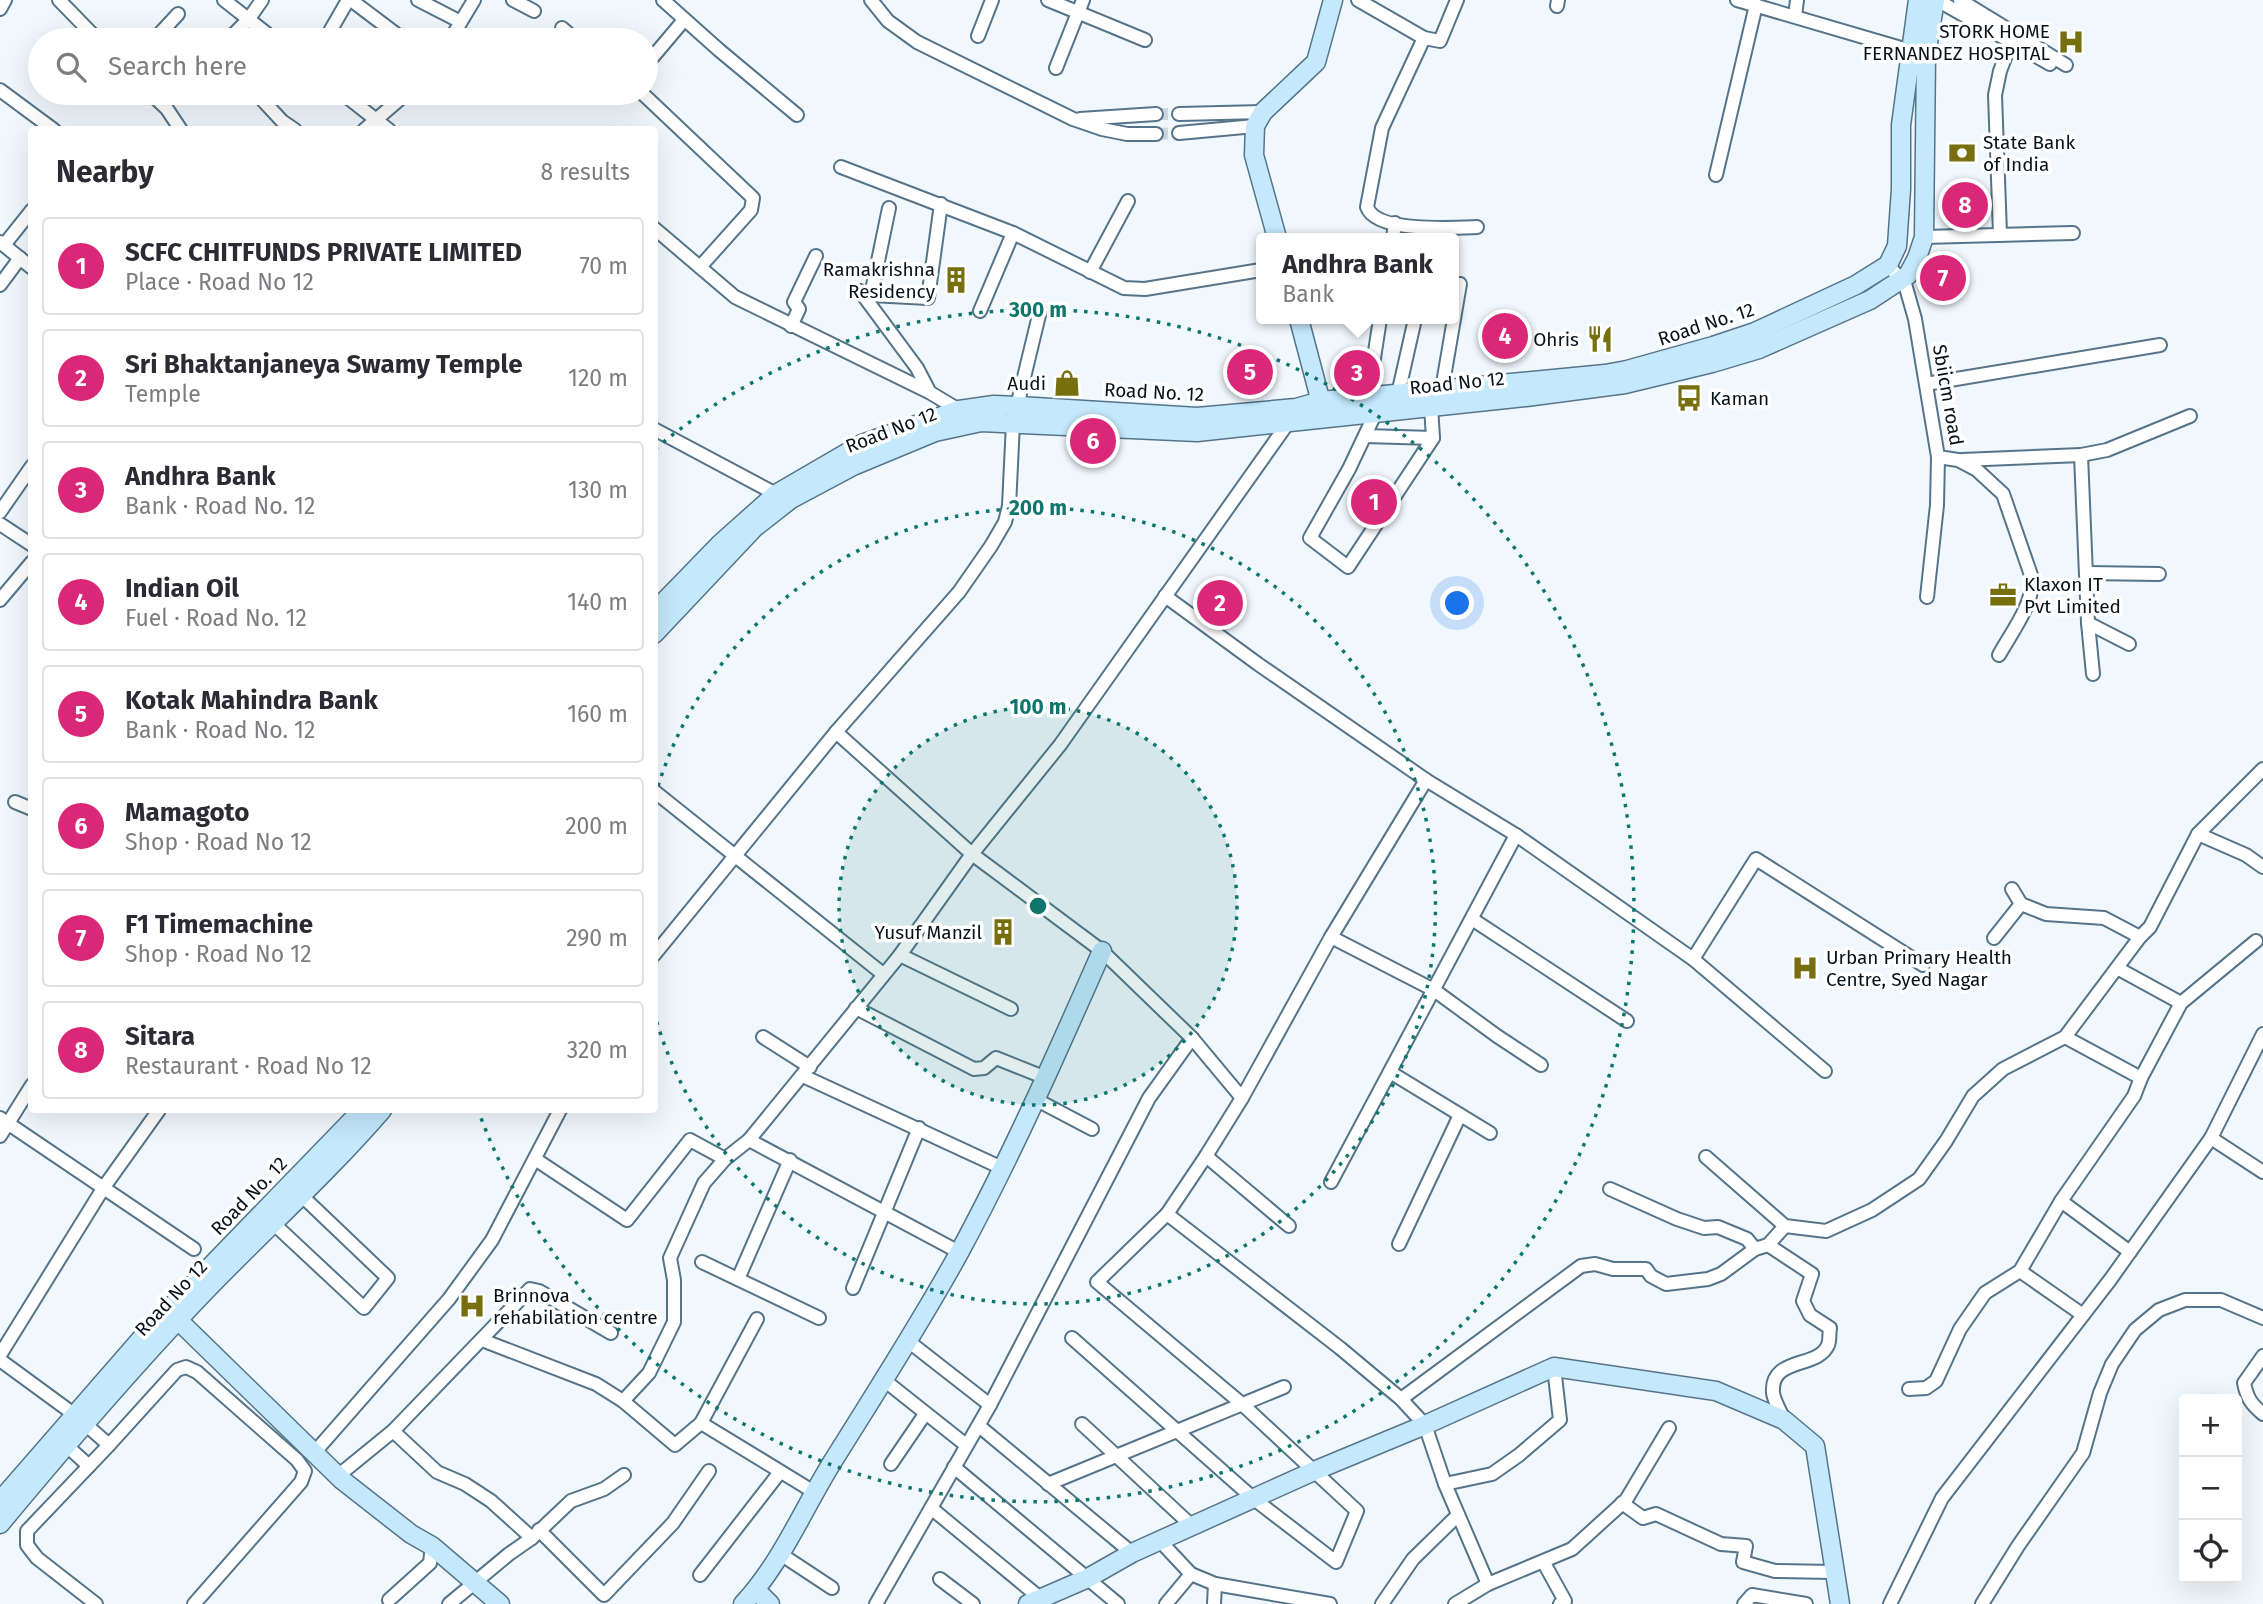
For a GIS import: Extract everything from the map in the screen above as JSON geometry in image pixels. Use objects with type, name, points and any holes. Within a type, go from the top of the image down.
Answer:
[{"type":"main road","points":[[1276,233],[1254,155],[1259,120],[1316,62],[1333,0]]},
{"type":"main road","points":[[1888,265],[1897,246],[1901,189],[1901,125],[1919,53],[1918,0]]},
{"type":"main road","name":"Road No 12","points":[[1372,405],[1431,406],[1626,384],[1759,349],[1870,300],[1900,281],[1913,268],[1924,237],[1927,142],[1919,53],[1936,0]]},
{"type":"main road","name":"Road No. 12","points":[[658,608],[720,544],[776,494],[862,444],[959,410],[1018,405],[1197,417],[1296,408],[1323,410],[1372,405],[1398,394],[1605,374],[1713,346],[1755,332],[1856,285],[1888,265]]},
{"type":"main road","points":[[1300,324],[1323,410]]},
{"type":"main road","name":"Road No 12","points":[[658,630],[754,528],[791,499],[853,466],[926,435],[981,422],[1197,432],[1288,423],[1323,410]]},
{"type":"main road","points":[[743,1604],[782,1555],[814,1492],[908,1342],[959,1252],[1046,1078],[1102,951]]},
{"type":"main road","name":"Road No. 12","points":[[2,1496],[80,1420],[148,1331],[359,1113]]},
{"type":"main road","name":"Road No 12","points":[[0,1524],[67,1446],[80,1420],[214,1281],[351,1146],[379,1113]]},
{"type":"main road","points":[[178,1321],[339,1475],[411,1534],[432,1546],[500,1604]]},
{"type":"main road","points":[[1034,1601],[1088,1578],[1132,1553],[1314,1471],[1554,1367],[1716,1391],[1784,1420],[1815,1446],[1840,1604]]},
{"type":"main road","points":[[756,1590],[770,1604]]},
{"type":"street","points":[[0,9],[5,0]]},
{"type":"street","points":[[59,0],[86,28]]},
{"type":"street","points":[[224,0],[259,28]]},
{"type":"street","points":[[240,28],[262,0]]},
{"type":"street","points":[[332,28],[349,0],[388,28]]},
{"type":"street","points":[[418,0],[460,21]]},
{"type":"street","points":[[456,28],[474,0]]},
{"type":"street","points":[[513,0],[534,11]]},
{"type":"street","points":[[663,0],[797,115]]},
{"type":"street","points":[[871,0],[888,21],[917,43],[1073,119],[1102,130],[1127,134],[1156,134]]},
{"type":"street","points":[[978,36],[992,0]]},
{"type":"street","points":[[1048,0],[1080,6],[1144,40]]},
{"type":"street","points":[[1358,0],[1424,38],[1440,41],[1457,0]]},
{"type":"street","points":[[1737,0],[1919,53]]},
{"type":"street","points":[[1795,16],[1797,0]]},
{"type":"street","points":[[1936,0],[2050,64]]},
{"type":"street","points":[[1960,0],[2066,65]]},
{"type":"street","points":[[1716,175],[1756,5]]},
{"type":"street","points":[[1056,68],[1080,6]]},
{"type":"street","points":[[165,28],[178,14]]},
{"type":"street","points":[[658,51],[684,20]]},
{"type":"street","points":[[1424,38],[1382,128],[1367,207],[1376,219],[1395,223],[1432,229],[1477,227]]},
{"type":"street","points":[[2000,234],[1995,95],[2000,71],[2011,42]]},
{"type":"street","points":[[0,90],[49,126]]},
{"type":"street","points":[[163,105],[178,126]]},
{"type":"street","points":[[267,105],[289,126]]},
{"type":"street","points":[[358,105],[384,126]]},
{"type":"street","points":[[368,126],[393,105]]},
{"type":"street","points":[[655,105],[753,198],[751,210],[699,267]]},
{"type":"street","points":[[1073,119],[1156,114]]},
{"type":"street","points":[[1179,114],[1259,120]]},
{"type":"street","points":[[1179,133],[1259,120]]},
{"type":"street","points":[[841,167],[890,197],[941,204],[1013,233],[1124,288],[1134,290],[1256,271]]},
{"type":"street","points":[[890,197],[871,295],[928,298],[941,204]]},
{"type":"street","points":[[1090,272],[1128,201]]},
{"type":"street","points":[[28,214],[2,243],[28,265]]},
{"type":"street","points":[[1394,233],[1395,223]]},
{"type":"street","points":[[658,231],[735,297],[929,391],[959,410]]},
{"type":"street","points":[[980,311],[1013,233]]},
{"type":"street","points":[[1924,237],[2073,233]]},
{"type":"street","points":[[791,326],[799,309],[794,302],[816,256]]},
{"type":"street","points":[[0,285],[20,258]]},
{"type":"street","name":"Sbiicm road","points":[[1888,265],[1905,284],[1916,319],[1938,457],[1958,460],[1977,470],[2003,495],[2032,578],[2033,589],[2029,599],[1999,655]]},
{"type":"street","points":[[1459,295],[1461,284]]},
{"type":"street","points":[[860,291],[917,369],[929,391]]},
{"type":"street","points":[[658,946],[836,732],[959,592],[1005,522],[1009,506],[1013,423],[1040,311]]},
{"type":"street","points":[[1380,324],[1372,405],[1365,436],[1310,538],[1348,567],[1433,438],[1431,406]]},
{"type":"street","points":[[1398,394],[1414,324]]},
{"type":"street","points":[[1442,389],[1454,324]]},
{"type":"street","points":[[1926,384],[2160,345]]},
{"type":"street","points":[[1958,460],[2081,455],[2107,450],[2190,416]]},
{"type":"street","points":[[622,1401],[649,1373],[674,1322],[674,1280],[670,1258],[704,1183],[725,1159],[749,1140],[900,955],[972,854],[1059,745],[1288,423]]},
{"type":"street","points":[[658,431],[776,494]]},
{"type":"street","points":[[1365,436],[1433,438]]},
{"type":"street","points":[[2081,455],[2085,573],[2093,674]]},
{"type":"street","points":[[1927,597],[1937,505],[1938,457]]},
{"type":"street","points":[[0,512],[28,472]]},
{"type":"street","points":[[0,524],[28,542]]},
{"type":"street","points":[[0,600],[28,567]]},
{"type":"street","points":[[2085,573],[2159,574]]},
{"type":"street","points":[[1166,596],[1426,780],[1516,835],[1693,958],[1825,1071]]},
{"type":"street","points":[[2088,623],[2129,644]]},
{"type":"street","points":[[836,732],[972,854],[1102,951],[1192,1038],[1242,1098]]},
{"type":"street","points":[[1706,1157],[1785,1226],[1826,1231],[1872,1210],[1919,1179],[1973,1096],[2003,1069],[2065,1037],[2150,927],[2198,834],[2261,773]]},
{"type":"street","points":[[1072,1338],[1254,1499],[1335,1562],[1357,1511],[1242,1404],[1097,1282],[1167,1214],[1206,1156],[1242,1098],[1331,937],[1426,780]]},
{"type":"street","points":[[658,794],[883,974]]},
{"type":"street","points":[[15,802],[28,807]]},
{"type":"street","points":[[2198,834],[2246,855],[2263,867]]},
{"type":"street","points":[[1331,1182],[1516,835]]},
{"type":"street","points":[[1693,958],[1756,859],[1923,965]]},
{"type":"street","points":[[2012,889],[2021,904],[2046,914],[2104,918],[2140,937]]},
{"type":"street","points":[[1994,938],[2021,904]]},
{"type":"street","points":[[1472,919],[1627,1021]]},
{"type":"street","points":[[1331,937],[1434,990],[1541,1065]]},
{"type":"street","points":[[1909,1389],[1926,1388],[1936,1381],[1960,1329],[1985,1293],[2020,1272],[2061,1201],[2134,1096],[2181,1003],[2256,941]]},
{"type":"street","points":[[900,955],[1011,1009]]},
{"type":"street","points":[[2117,968],[2181,1003]]},
{"type":"street","points":[[856,1008],[974,1069],[984,1068],[996,1058],[1046,1078]]},
{"type":"street","points":[[1890,1604],[1942,1498],[2083,1315],[2211,1138],[2263,1034]]},
{"type":"street","points":[[763,1037],[807,1071],[1002,1168]]},
{"type":"street","points":[[2065,1037],[2141,1078]]},
{"type":"street","points":[[876,1604],[979,1426],[1149,1098],[1192,1038]]},
{"type":"street","points":[[1390,1072],[1490,1133]]},
{"type":"street","points":[[0,1136],[4,1121],[28,1090]]},
{"type":"street","points":[[1035,1099],[1092,1129]]},
{"type":"street","points":[[109,1445],[0,1357],[104,1187],[157,1113]]},
{"type":"street","points":[[314,1453],[449,1299],[492,1240],[558,1113]]},
{"type":"street","points":[[1399,1244],[1460,1115]]},
{"type":"street","points":[[4,1121],[194,1249]]},
{"type":"street","points":[[853,1288],[919,1128]]},
{"type":"street","points":[[2211,1138],[2263,1172]]},
{"type":"street","points":[[535,1159],[627,1220],[690,1140],[725,1159]]},
{"type":"street","points":[[749,1140],[959,1252]]},
{"type":"street","points":[[1206,1156],[1289,1226]]},
{"type":"street","points":[[738,1279],[790,1160]]},
{"type":"street","points":[[1610,1189],[1676,1219],[1704,1228],[1718,1227],[1747,1239],[1755,1249]]},
{"type":"street","points":[[273,1223],[364,1308],[388,1278],[301,1195]]},
{"type":"street","points":[[2061,1201],[2130,1252]]},
{"type":"street","points":[[1167,1214],[1340,1348],[1401,1399],[1425,1425],[1445,1484],[1488,1584]]},
{"type":"street","points":[[1401,1399],[1581,1266],[1595,1264],[1612,1269],[1646,1269],[1651,1276],[1666,1284],[1709,1279],[1721,1274],[1755,1249],[1769,1245],[1785,1226]]},
{"type":"street","points":[[1769,1245],[1812,1274],[1803,1301],[1810,1315],[1830,1328],[1828,1345],[1818,1357],[1790,1366],[1777,1376],[1773,1393],[1784,1420]]},
{"type":"street","points":[[702,1262],[819,1318]]},
{"type":"street","points":[[2020,1272],[2083,1315]]},
{"type":"street","points":[[339,1475],[393,1431],[526,1293],[534,1288],[611,1333]]},
{"type":"street","points":[[1982,1604],[2018,1546],[2083,1453],[2100,1393],[2112,1364],[2135,1330],[2159,1310],[2185,1300],[2221,1300],[2263,1318]]},
{"type":"street","points":[[482,1340],[580,1377],[622,1401],[674,1445],[701,1423],[757,1320]]},
{"type":"street","points":[[908,1342],[990,1405]]},
{"type":"street","points":[[2263,1356],[2244,1383],[2246,1395],[2252,1405],[2263,1413]]},
{"type":"street","points":[[96,1604],[37,1558],[27,1545],[27,1531],[177,1370],[186,1367],[197,1372],[298,1460],[305,1471],[301,1482],[194,1604]]},
{"type":"street","points":[[1445,1484],[1492,1474],[1560,1420],[1554,1367]]},
{"type":"street","points":[[884,1380],[967,1446]]},
{"type":"street","points":[[1048,1484],[1284,1387]]},
{"type":"street","points":[[891,1464],[925,1414]]},
{"type":"street","points":[[701,1423],[814,1492]]},
{"type":"street","points":[[1082,1423],[1114,1456],[1192,1526]]},
{"type":"street","points":[[979,1426],[1132,1553]]},
{"type":"street","points":[[1455,1604],[1488,1584],[1544,1563],[1572,1549],[1622,1503],[1669,1428]]},
{"type":"street","points":[[393,1431],[437,1472],[465,1484],[536,1534],[604,1595],[673,1523],[709,1471]]},
{"type":"street","points":[[67,1446],[89,1466]]},
{"type":"street","points":[[954,1467],[1118,1604]]},
{"type":"street","points":[[700,1575],[780,1472]]},
{"type":"street","points":[[449,1604],[536,1534],[571,1501],[604,1489],[624,1475]]},
{"type":"street","points":[[1622,1503],[1643,1518],[1656,1514],[1721,1544],[1746,1546],[1743,1562],[1775,1572],[1833,1572]]},
{"type":"street","points":[[932,1508],[1034,1601]]},
{"type":"street","points":[[1382,1604],[1413,1559],[1458,1515]]},
{"type":"street","points":[[1161,1542],[1191,1574],[1215,1584],[1329,1604]]},
{"type":"street","points":[[389,1600],[429,1563],[432,1546]]},
{"type":"street","points":[[782,1555],[832,1588]]},
{"type":"street","points":[[1544,1563],[1565,1601],[1560,1604]]},
{"type":"street","points":[[1166,1604],[1191,1574]]},
{"type":"street","points":[[940,1579],[973,1604]]},
{"type":"street","points":[[1214,1604],[1215,1584]]},
{"type":"street","points":[[1744,1604],[1752,1595],[1801,1604]]},
{"type":"tunnel","points":[[1156,114],[1179,114]]},
{"type":"tunnel","points":[[1156,134],[1179,133]]},
{"type":"place","name":"STORK HOME FERNANDEZ HOSPITAL","points":[[2071,42]]},
{"type":"place","name":"State Bank of India","points":[[1962,153]]},
{"type":"place","name":"Sitara","points":[[1965,205]]},
{"type":"place","name":"F1 Timemachine","points":[[1943,278]]},
{"type":"place","name":"Ramakrishna Residency","points":[[956,280]]},
{"type":"place","name":"Indian Oil","points":[[1505,336]]},
{"type":"place","name":"Ohris","points":[[1600,339]]},
{"type":"place","name":"Kotak Mahindra Bank","points":[[1250,372]]},
{"type":"place","name":"Andhra Bank","points":[[1357,373]]},
{"type":"place","name":"Audi","points":[[1067,383]]},
{"type":"place","name":"Kaman","points":[[1689,398]]},
{"type":"place","name":"Mamagoto","points":[[1093,441]]},
{"type":"place","name":"SCFC CHITFUNDS PRIVATE LIMITED","points":[[1374,502]]},
{"type":"place","name":"Klaxon IT Pvt Limited","points":[[2003,595]]},
{"type":"place","name":"Sri Bhaktanjaneya Swamy Temple","points":[[1220,603]]},
{"type":"place","name":"Yusuf Manzil","points":[[1003,932]]},
{"type":"place","name":"Urban Primary Health Centre, Syed Nagar","points":[[1805,968]]},
{"type":"place","name":"Brinnova rehabilation centre","points":[[472,1306]]}]
